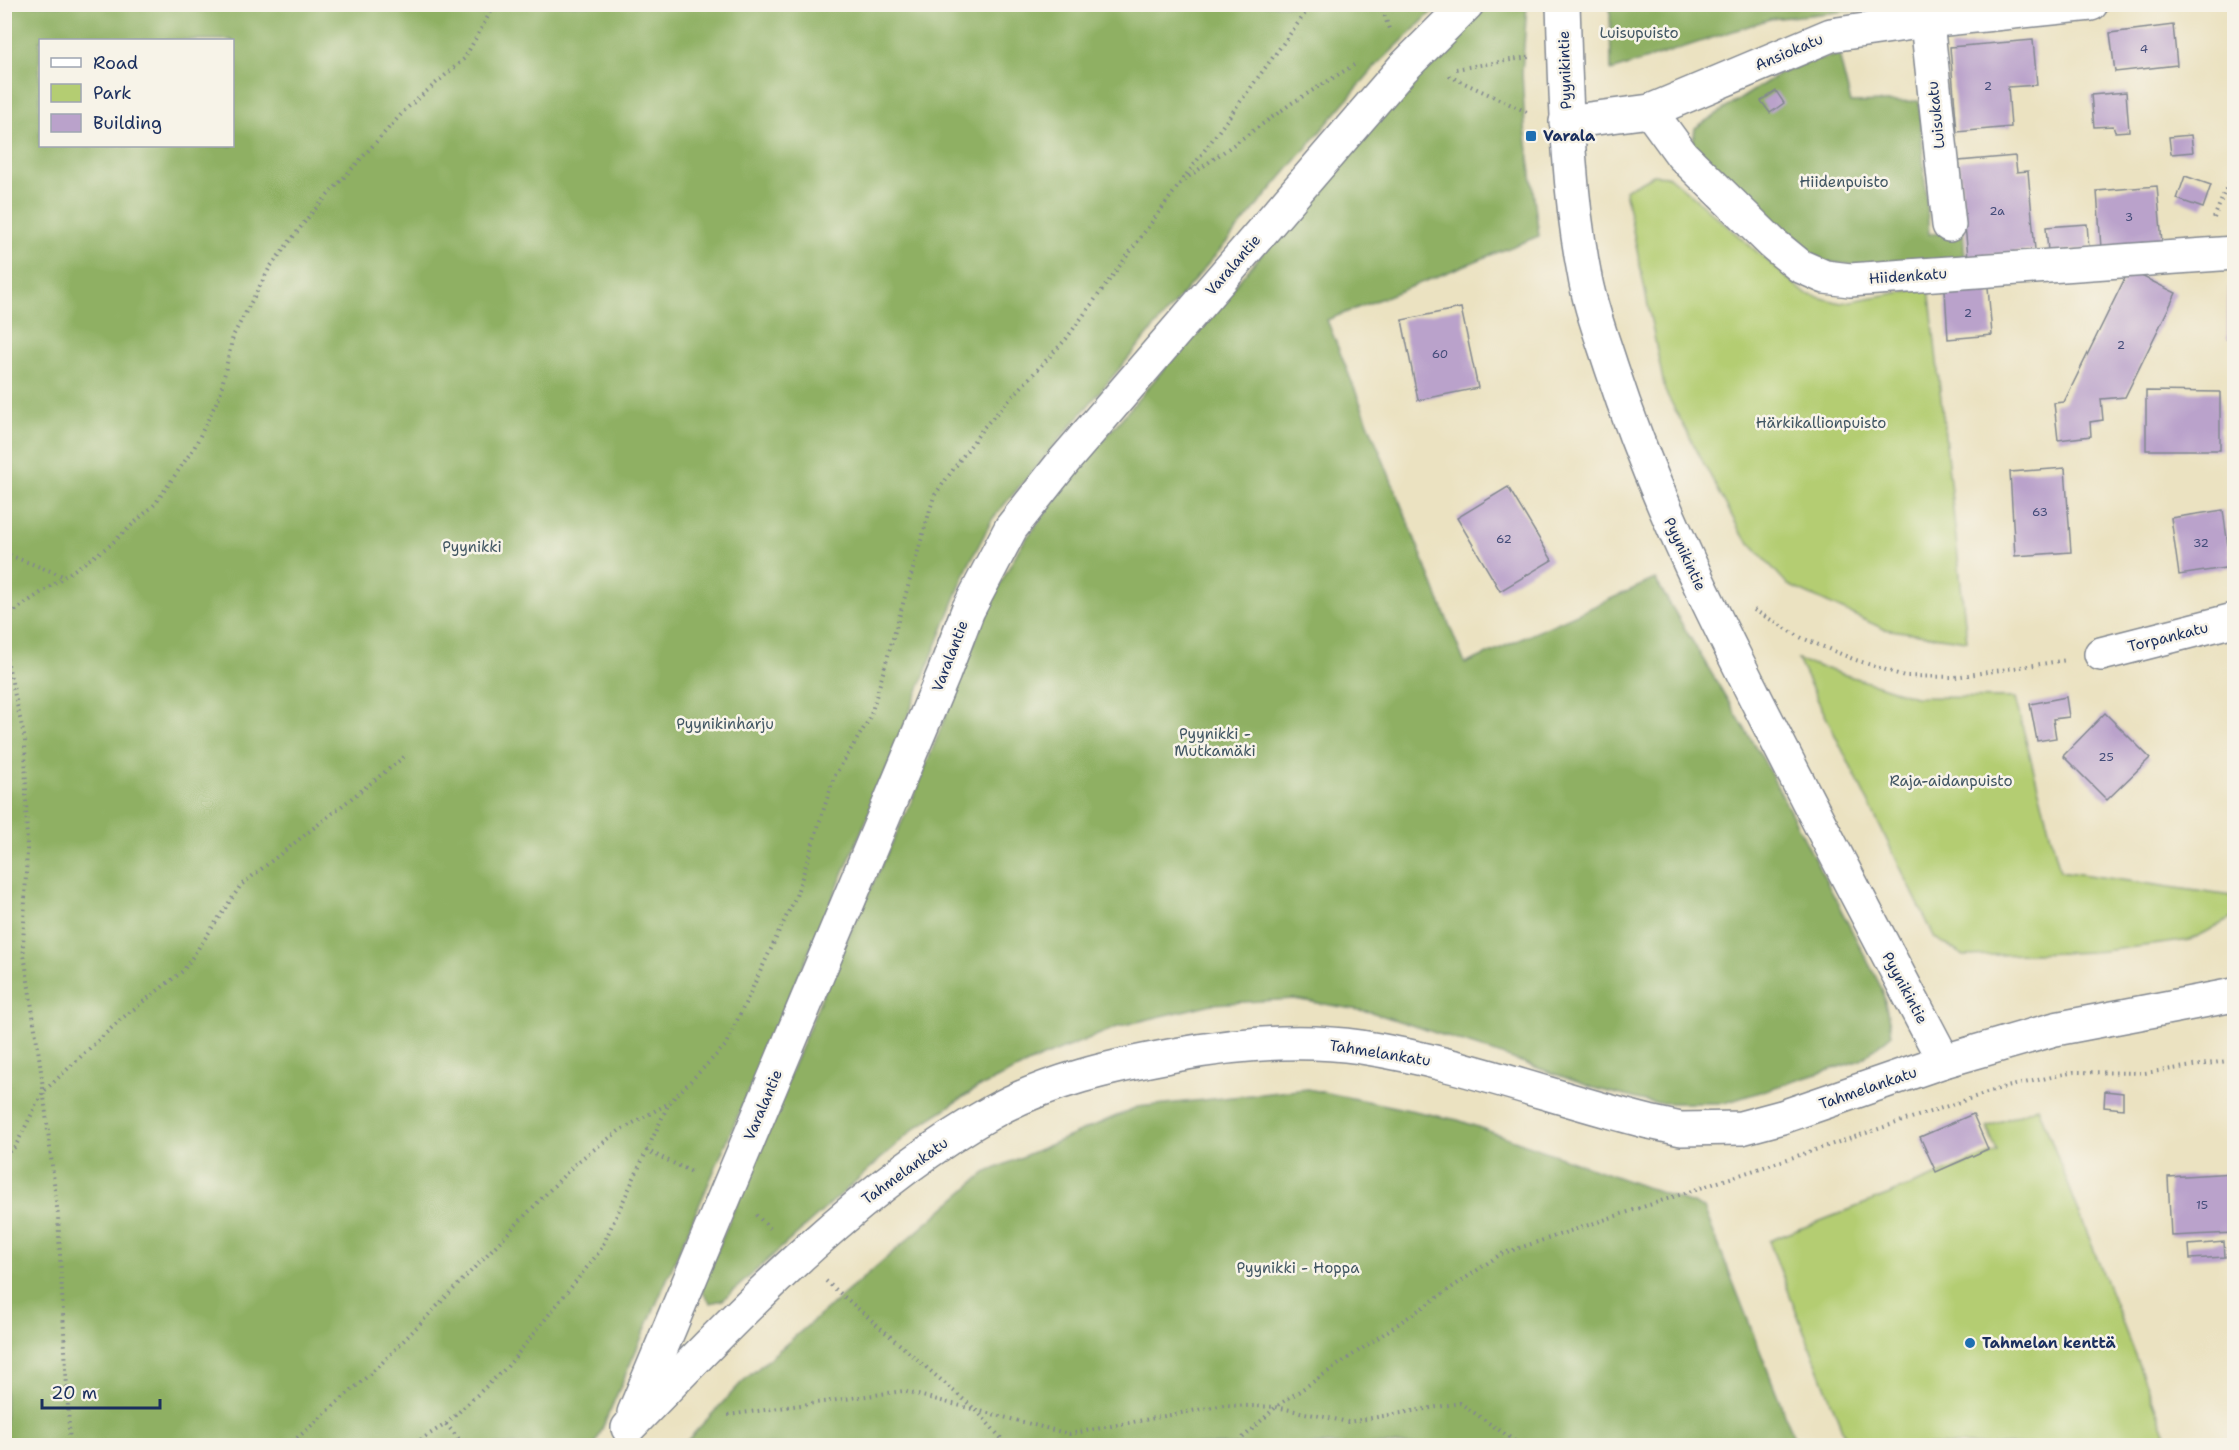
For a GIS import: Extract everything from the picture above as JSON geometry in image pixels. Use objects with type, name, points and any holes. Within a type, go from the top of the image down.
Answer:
[{"type":"street","name":"Varalantie","points":[[624,1437],[944,673],[968,610],[1011,528],[1064,460],[1395,77],[1467,4]]},
{"type":"street","name":"Pyynikintie","points":[[1563,4],[1566,122],[1573,206],[1584,275],[1617,386],[1652,479],[1694,575],[1833,852],[1944,1061]]},
{"type":"street","name":"Ansiokatu","points":[[1566,122],[1650,111],[1831,35],[1925,13],[2091,4]]},
{"type":"street","name":"Luisukatu","points":[[1925,13],[1949,225]]},
{"type":"street","name":"Hiidenkatu","points":[[1650,111],[1682,155],[1772,243],[1800,266],[1825,278],[1850,280],[2235,253]]},
{"type":"street","name":"Torpankatu","points":[[2101,654],[2235,620]]},
{"type":"street","name":"Tahmelankatu","points":[[624,1437],[720,1334],[801,1257],[863,1202],[933,1148],[994,1111],[1052,1086],[1121,1066],[1220,1047],[1306,1043],[1360,1047],[1438,1062],[1649,1122],[1681,1129],[1711,1130],[1740,1128],[1782,1117],[1944,1061],[2055,1029],[2235,995]]},
{"type":"path","points":[[4,624],[17,609],[109,546],[155,504],[194,448],[220,395],[233,336],[270,267],[310,215],[406,109],[464,59],[495,4]]},
{"type":"path","points":[[288,1446],[378,1367],[577,1162],[619,1131],[669,1103],[725,1046],[796,896],[834,777],[870,718],[934,496],[984,427],[1066,339],[1312,4]]},
{"type":"path","points":[[1532,56],[1440,72],[1532,114]]},
{"type":"path","points":[[1181,182],[1292,103],[1363,60]]},
{"type":"path","points":[[2197,256],[2235,169]]},
{"type":"path","points":[[4,553],[64,577]]},
{"type":"path","points":[[1750,608],[1802,638],[1853,659],[1904,676],[1955,677],[2101,654]]},
{"type":"path","points":[[4,647],[25,740],[27,850],[23,947],[58,1216],[70,1446]]},
{"type":"path","points":[[4,1155],[15,1147],[43,1092],[121,1019],[183,971],[241,885],[404,757]]},
{"type":"path","points":[[1234,1446],[1276,1407],[1501,1254],[2002,1088],[2074,1072],[2145,1072],[2235,1060]]},
{"type":"path","points":[[411,1446],[446,1424],[507,1367],[600,1251],[669,1103]]},
{"type":"path","points":[[646,1150],[728,1189],[842,1296],[977,1410],[1008,1446]]},
{"type":"path","points":[[728,1415],[903,1391],[1069,1434],[1224,1405],[1276,1407],[1348,1422],[1460,1403],[1522,1446]]},
{"type":"path","points":[[446,1424],[465,1446]]},
{"type":"green space","name":"Pyynikki","points":[[5,5],[1439,5],[1374,68],[993,518],[968,566],[866,821],[595,1445],[5,1446]]},
{"type":"green space","name":"Pyynikki - Mutkamäki","points":[[1486,5],[1527,5],[1522,73],[1525,127],[1539,236],[1327,320],[1465,664],[1655,579],[1763,759],[1882,989],[1892,1034],[1861,1060],[1725,1103],[1653,1103],[1594,1088],[1371,1012],[1294,999],[1212,1004],[1120,1026],[1038,1059],[974,1090],[914,1129],[723,1300],[710,1303],[701,1289],[832,972],[913,798],[991,601],[1020,547],[1076,472],[1392,101]]},
{"type":"green space","name":"Luisupuisto","points":[[1610,5],[1898,5],[1770,19],[1611,71]]},
{"type":"green space","name":"Hiidenpuisto","points":[[1839,55],[1851,103],[1919,101],[1929,234],[1963,232],[1965,259],[1854,265],[1829,262],[1807,254],[1692,149],[1695,128],[1779,74],[1810,61]]},
{"type":"green space","name":"Härkikallionpuisto","points":[[1653,175],[1669,176],[1806,294],[1841,303],[1929,287],[1967,641],[1884,629],[1788,585],[1741,533],[1665,391],[1625,190]]},
{"type":"green space","name":"Raja-aidanpuisto","points":[[1798,660],[1915,697],[2015,698],[2060,871],[2231,896],[2234,902],[2234,917],[2191,940],[2095,952],[1964,956],[1935,938]]},
{"type":"green space","name":"Pyynikki - Hoppa","points":[[1308,1089],[1458,1120],[1704,1208],[1797,1445],[683,1445],[742,1382],[985,1173],[1137,1107]]},
{"type":"green space","name":"Tahmelan kenttä","points":[[2038,1107],[2170,1445],[1848,1445],[1769,1241],[1997,1152],[1987,1127]]},
{"type":"building","points":[[2173,25],[2177,65],[2115,72],[2110,33]]},
{"type":"building","points":[[2033,40],[2037,85],[2008,87],[2011,127],[1957,132],[1950,47]]},
{"type":"building","points":[[1776,91],[1784,103],[1770,113],[1761,101]]},
{"type":"building","points":[[2126,92],[2129,131],[2115,132],[2113,126],[2094,127],[2091,95]]},
{"type":"building","points":[[2191,135],[2193,152],[2171,154],[2169,137]]},
{"type":"building","points":[[2015,156],[2017,172],[2028,171],[2035,250],[1968,257],[1959,161]]},
{"type":"building","points":[[2185,176],[2211,185],[2203,208],[2177,199]]},
{"type":"building","points":[[2157,186],[2162,243],[2101,248],[2097,191]]},
{"type":"building","points":[[2087,224],[2089,249],[2048,252],[2046,227]]},
{"type":"building","points":[[2129,270],[2176,293],[2125,397],[2101,399],[2103,420],[2090,422],[2091,436],[2058,440],[2054,403],[2064,402]]},
{"type":"building","points":[[1988,287],[1992,335],[1948,339],[1945,290]]},
{"type":"building","points":[[2228,287],[2234,287],[2234,339],[2227,339]]},
{"type":"building","points":[[1461,308],[1478,388],[1418,400],[1402,320]]},
{"type":"building","points":[[2146,391],[2220,392],[2220,450],[2146,450]]},
{"type":"building","points":[[2065,468],[2071,552],[2015,556],[2010,472]]},
{"type":"building","points":[[1508,487],[1552,560],[1500,591],[1457,518]]},
{"type":"building","points":[[2223,510],[2231,567],[2179,575],[2171,518]]},
{"type":"building","points":[[2066,697],[2069,717],[2053,719],[2056,738],[2037,741],[2030,704]]},
{"type":"building","points":[[2105,713],[2150,758],[2107,800],[2063,756]]},
{"type":"building","points":[[2105,1091],[2123,1093],[2123,1109],[2104,1107]]},
{"type":"building","points":[[1973,1114],[1988,1149],[1936,1172],[1920,1137]]},
{"type":"building","points":[[2234,1173],[2234,1233],[2171,1236],[2168,1177]]},
{"type":"building","points":[[2224,1242],[2225,1257],[2190,1259],[2189,1245]]},
{"type":"place","name":"Varala","points":[[1531,136]]},
{"type":"place","name":"Tahmelan kenttä","points":[[1970,1343]]},
{"type":"park label","name":"Pyynikinharju","points":[[725,724]]}]
